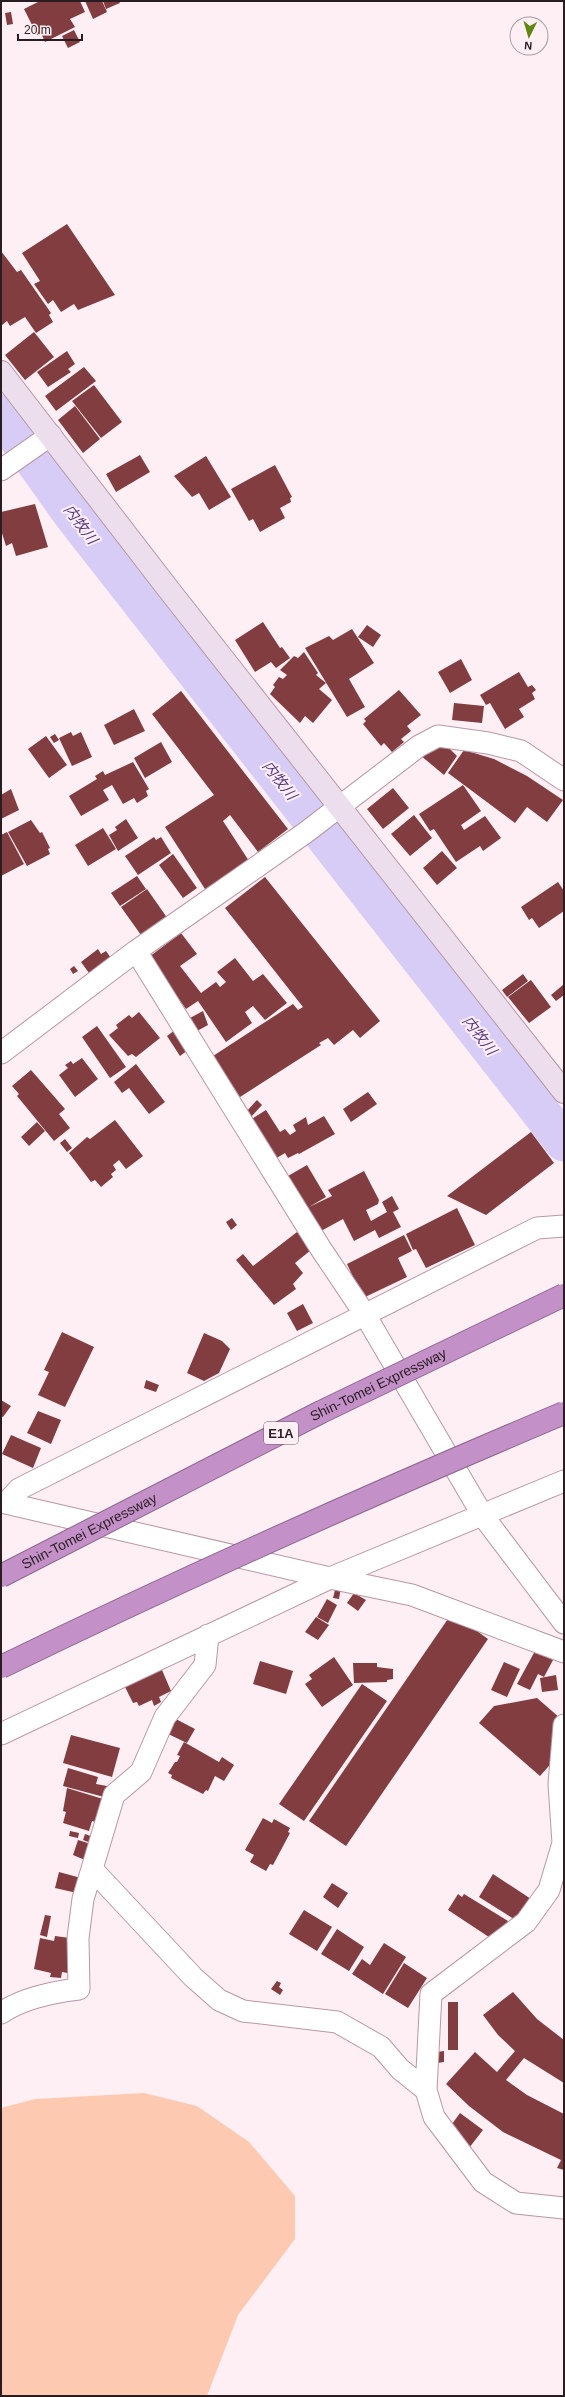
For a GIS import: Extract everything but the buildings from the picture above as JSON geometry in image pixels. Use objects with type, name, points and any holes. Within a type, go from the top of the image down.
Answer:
[{"type":"highway","name":"Shin-Tomei Expressway","points":[[1,1576],[321,1412],[564,1295]]},
{"type":"highway","points":[[1,1667],[135,1602],[421,1473],[564,1412]]},
{"type":"street","points":[[1,372],[44,439],[335,810],[564,1092]]},
{"type":"street","points":[[6,467],[44,439]]},
{"type":"street","points":[[1,1053],[136,951],[304,833],[419,746],[438,736],[488,743],[521,750],[564,780]]},
{"type":"street","points":[[136,951],[321,1249],[364,1313],[482,1516],[564,1623]]},
{"type":"street","points":[[4,1503],[19,1489],[364,1313],[537,1228],[564,1226]]},
{"type":"street","points":[[1,1734],[330,1578],[564,1481]]},
{"type":"street","points":[[4,1503],[330,1578],[412,1595],[564,1652]]},
{"type":"street","points":[[1,2013],[12,2005],[59,1991],[79,1989],[78,1938],[83,1899],[114,1795],[141,1772],[165,1717],[205,1665],[208,1635]]},
{"type":"street","points":[[564,1726],[558,1784],[563,1843],[549,1890],[526,1922],[431,1994],[426,2090],[434,2117],[483,2182],[516,2203],[564,2208]]},
{"type":"street","points":[[92,1868],[193,1977],[219,2000],[243,2011],[337,2022],[381,2047],[400,2069],[426,2090]]},
{"type":"shaded area","points":[[144,2093],[197,2106],[249,2142],[295,2196],[295,2239],[238,2315],[207,2396],[1,2396],[1,2108],[35,2099]]},
{"type":"waterway","name":"内牧川","points":[[1,414],[73,515],[564,1142]]}]
